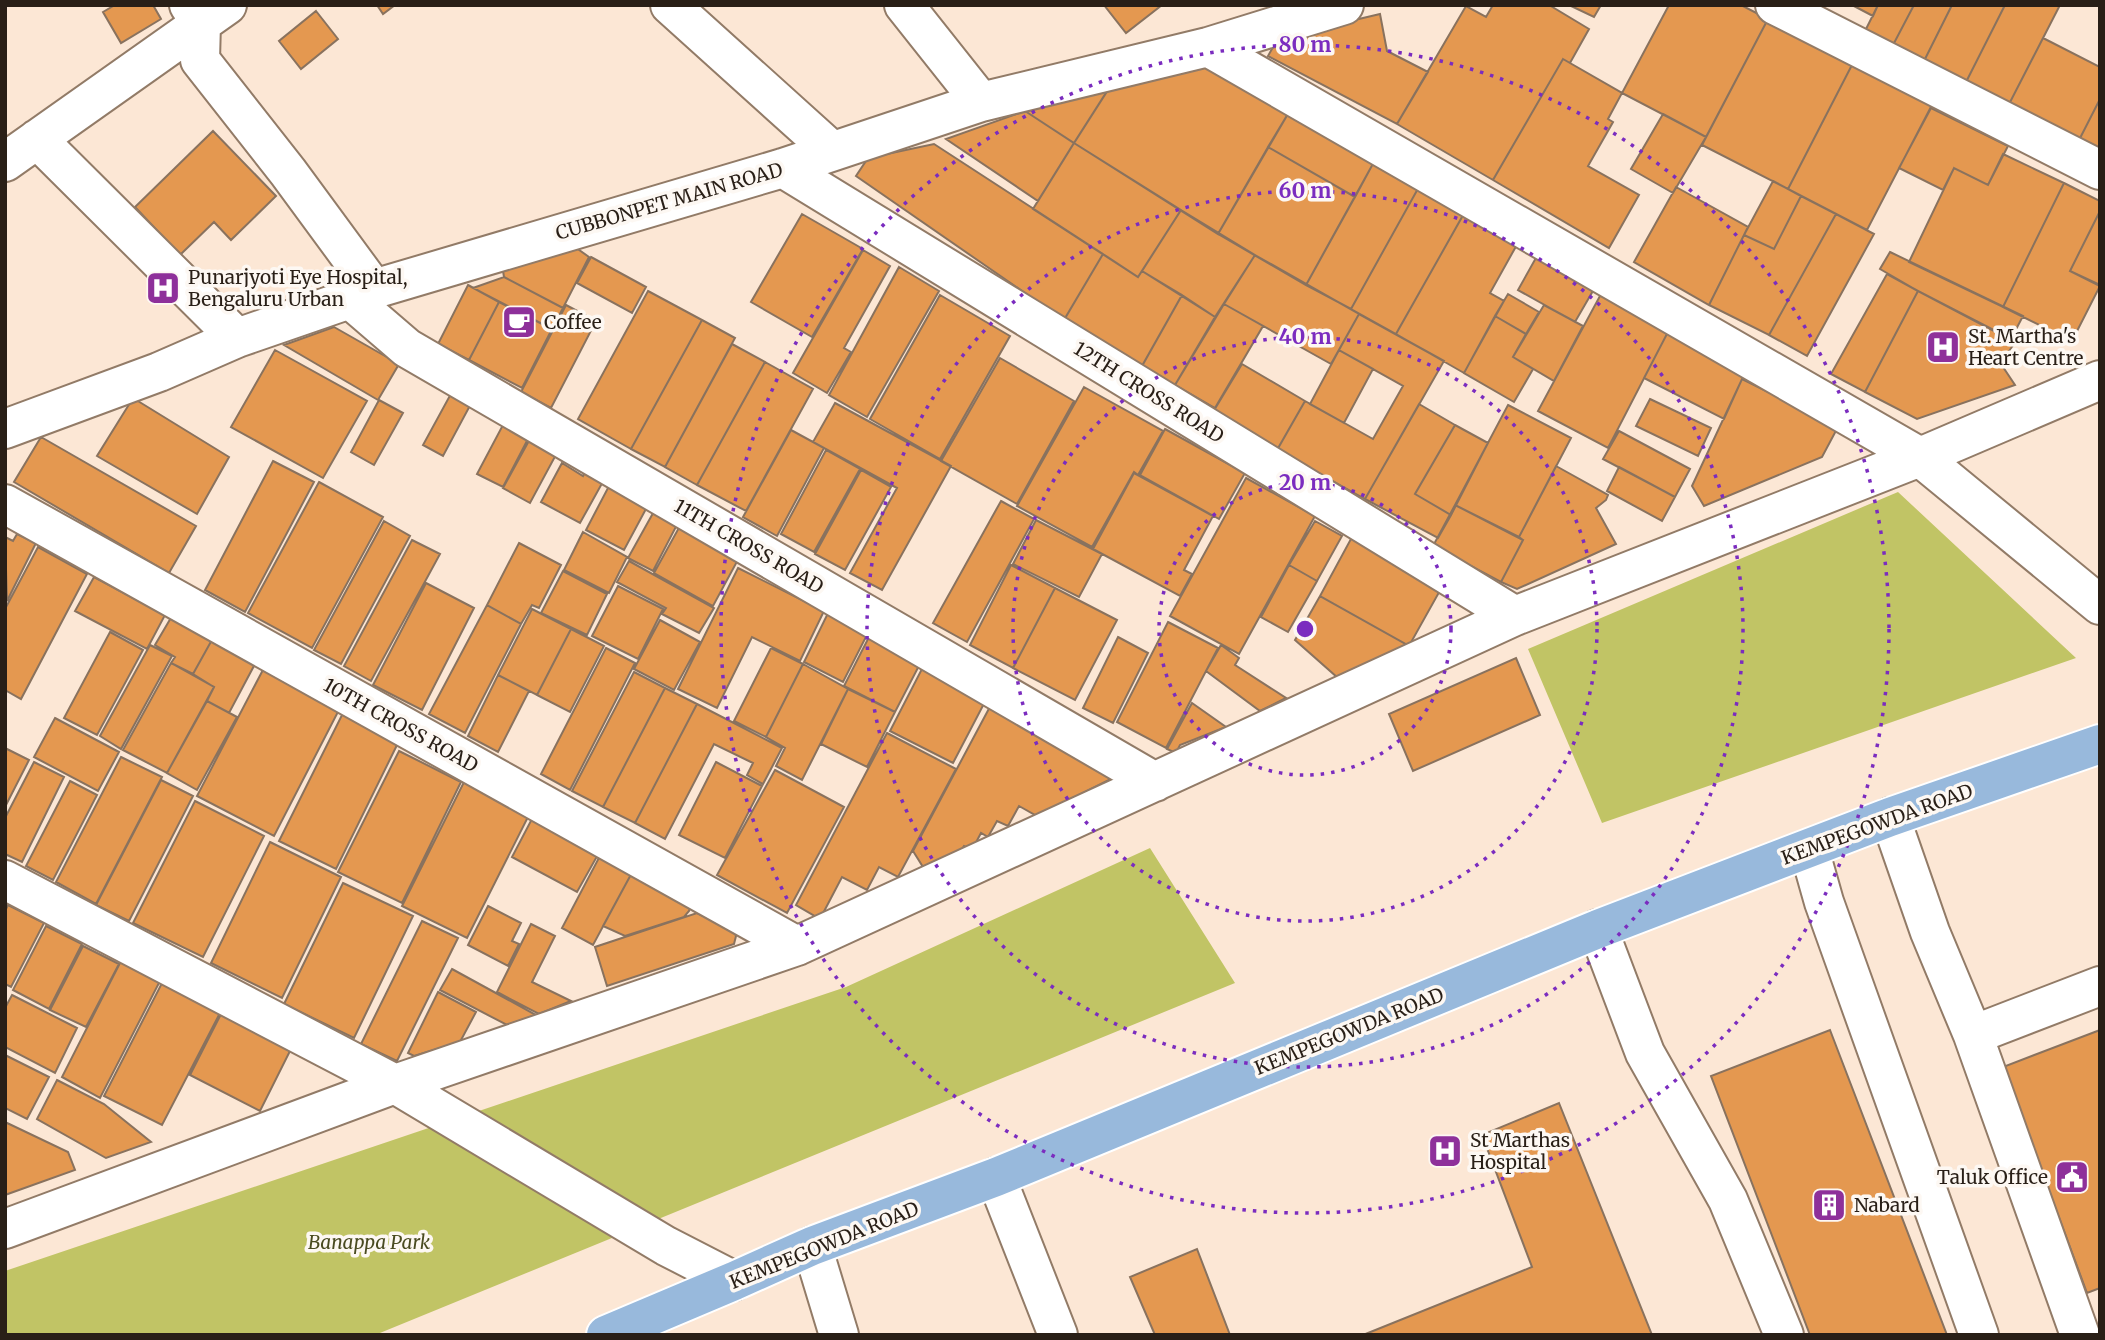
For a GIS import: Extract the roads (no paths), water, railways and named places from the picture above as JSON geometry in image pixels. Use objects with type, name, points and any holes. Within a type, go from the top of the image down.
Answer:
[{"type":"main road","name":"KEMPEGOWDA ROAD","points":[[606,1335],[812,1246],[996,1177],[1598,929],[1890,817],[2100,744]]},
{"type":"street","points":[[670,5],[832,151]]},
{"type":"street","points":[[904,5],[981,102]]},
{"type":"street","name":"CUBBONPET MAIN ROAD","points":[[5,429],[159,372],[237,338],[362,294],[783,168],[981,102],[1208,47],[1344,5]]},
{"type":"street","points":[[1775,5],[2100,170]]},
{"type":"street","points":[[5,162],[206,11]]},
{"type":"street","name":"11TH CROSS ROAD","points":[[206,11],[201,60],[288,172],[362,294],[407,348],[1155,782]]},
{"type":"street","points":[[1208,47],[1920,457],[2100,605]]},
{"type":"street","points":[[37,139],[237,338]]},
{"type":"street","name":"12TH CROSS ROAD","points":[[783,168],[1515,616]]},
{"type":"street","points":[[7,1227],[395,1084],[797,946],[1515,616],[1920,457],[2100,380]]},
{"type":"street","name":"10TH CROSS ROAD","points":[[5,504],[797,946]]},
{"type":"street","points":[[1890,817],[1930,932],[1973,1035],[2080,1335]]},
{"type":"street","points":[[1809,849],[1824,902],[1979,1335]]},
{"type":"street","points":[[5,880],[395,1084],[666,1246],[734,1281]]},
{"type":"street","points":[[1598,929],[1645,1052],[1728,1200],[1784,1335]]},
{"type":"street","points":[[1973,1035],[2100,986]]},
{"type":"street","points":[[996,1177],[1058,1335]]},
{"type":"street","points":[[812,1246],[839,1335]]},
{"type":"place","name":"Punarjyoti Eye Hospital, Bengaluru Urban","points":[[163,288]]},
{"type":"place","name":"Coffee","points":[[519,322]]},
{"type":"place","name":"St. Martha's Heart Centre","points":[[1943,347]]},
{"type":"place","name":"St Marthas Hospital","points":[[1445,1151]]},
{"type":"place","name":"Taluk Office","points":[[2072,1177]]},
{"type":"place","name":"Nabard","points":[[1829,1205]]},
{"type":"park label","name":"Banappa Park","points":[[369,1242]]}]
